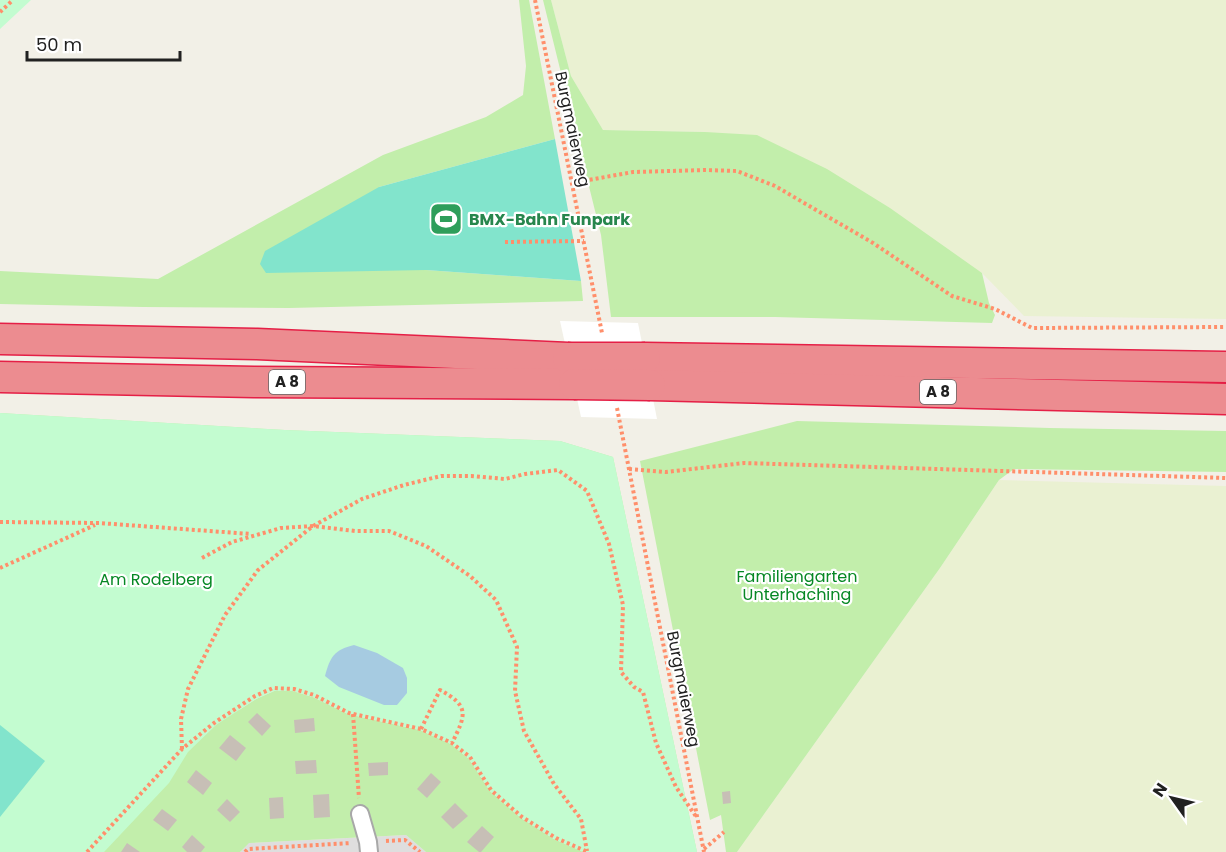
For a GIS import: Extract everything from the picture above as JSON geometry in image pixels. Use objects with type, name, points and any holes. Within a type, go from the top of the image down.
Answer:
[{"type":"highway","name":"A 8","points":[[0,339],[257,344],[571,371]]},
{"type":"highway","name":"A 8","points":[[0,377],[266,382],[571,371],[1226,367]]},
{"type":"highway","name":"A 8","points":[[648,372],[1226,399]]},
{"type":"street","points":[[360,814],[369,847]]},
{"type":"path","points":[[0,12],[13,0]]},
{"type":"path","name":"Burgmaierweg","points":[[535,0],[589,264]]},
{"type":"path","points":[[572,183],[633,172],[737,171],[775,186],[873,243],[952,296],[995,309],[1032,328],[1226,327]]},
{"type":"path","points":[[505,242],[584,241]]},
{"type":"path","points":[[629,469],[666,472],[744,463],[1226,478]]},
{"type":"path","points":[[182,748],[181,719],[188,689],[225,615],[258,570],[313,526],[362,499],[441,476],[505,479],[558,470],[587,491],[609,544],[623,604],[621,672],[634,687],[644,692],[656,743],[676,788],[697,818]]},
{"type":"path","points":[[0,522],[99,523],[254,535]]},
{"type":"path","points":[[0,568],[99,523]]},
{"type":"path","points":[[202,558],[232,542],[281,528],[313,526],[355,531],[389,531],[426,546],[470,576],[496,600],[517,647],[515,691],[524,731],[555,784],[581,819],[587,852]]},
{"type":"path","name":"Burgmaierweg","points":[[641,530],[704,850]]},
{"type":"path","points":[[87,852],[182,748],[214,723],[255,696],[273,688],[294,689],[314,694],[349,713],[422,727],[452,743],[470,757],[491,790],[522,817],[556,838],[587,852]]},
{"type":"path","points":[[422,727],[440,690],[452,696],[460,704],[463,715],[461,726],[452,743]]},
{"type":"path","points":[[354,714],[360,814]]},
{"type":"path","points":[[704,850],[724,832]]},
{"type":"path","points":[[245,852],[248,849],[369,847],[405,840],[420,852]]},
{"type":"shaded area","points":[[406,835],[426,852],[240,852],[248,843]]},
{"type":"green space","points":[[0,0],[31,0],[0,29]]},
{"type":"green space","points":[[519,0],[529,0],[555,139],[379,187],[426,270],[581,281],[583,301],[289,308],[0,304],[0,271],[158,279],[383,155],[486,117],[523,95],[526,66]]},
{"type":"green space","points":[[543,0],[551,0],[571,76],[603,130],[757,135],[827,169],[890,208],[982,273],[989,303],[995,315],[992,323],[775,317],[611,317],[601,235]]},
{"type":"green space","points":[[551,0],[1226,0],[1226,319],[1024,316],[982,273],[705,132],[603,130],[571,76]]},
{"type":"green space","name":"BMX-Bahn Funpark","points":[[555,139],[581,281],[426,270],[266,273],[260,264],[265,251],[379,187]]},
{"type":"green space","name":"Am Rodelberg","points":[[0,413],[285,430],[560,441],[613,457],[697,852],[584,852],[426,852],[406,835],[249,843],[240,852],[53,852]],"holes":[[[259,678],[315,693],[425,729],[471,755],[584,852],[554,839],[521,818],[490,791],[469,759],[451,744],[420,730],[348,714],[313,697],[293,691],[274,691],[239,710]]]},
{"type":"green space","name":"Am Rodelberg","points":[[0,413],[285,430],[560,441],[613,457],[697,852],[583,852],[554,839],[521,818],[490,791],[469,759],[451,744],[420,730],[348,714],[313,697],[293,691],[274,691],[256,699],[216,725],[188,752],[169,783],[104,852],[0,852]]},
{"type":"green space","name":"Familiengarten Unterhaching","points":[[797,421],[1226,431],[1226,472],[1014,469],[999,480],[940,568],[737,852],[726,852],[721,815],[710,820],[640,461]]},
{"type":"green space","points":[[999,480],[1226,486],[1226,852],[737,852],[940,568]]},
{"type":"green space","points":[[0,725],[45,761],[0,817]]},
{"type":"water","points":[[354,645],[377,653],[403,668],[407,678],[407,693],[397,705],[384,705],[339,687],[325,676],[334,655]]},
{"type":"pier","points":[[560,321],[638,323],[657,419],[581,417]]},
{"type":"building","points":[[257,713],[271,726],[262,736],[248,722]]},
{"type":"building","points":[[314,718],[315,731],[295,733],[294,720]]},
{"type":"building","points":[[230,735],[246,748],[236,761],[219,748]]},
{"type":"building","points":[[316,760],[317,773],[296,774],[295,761]]},
{"type":"building","points":[[388,762],[388,775],[369,776],[368,763]]},
{"type":"building","points":[[196,770],[212,783],[203,795],[187,782]]},
{"type":"building","points":[[431,773],[441,782],[427,798],[417,789]]},
{"type":"building","points":[[730,791],[731,803],[723,804],[722,792]]},
{"type":"building","points":[[329,794],[330,817],[314,818],[313,795]]},
{"type":"building","points":[[283,797],[284,818],[270,819],[269,798]]},
{"type":"building","points":[[227,799],[240,812],[230,822],[217,810]]},
{"type":"building","points":[[455,803],[468,816],[453,829],[441,817]]},
{"type":"building","points":[[162,809],[177,820],[168,831],[153,820]]},
{"type":"building","points":[[482,826],[494,837],[479,852],[467,842]]},
{"type":"building","points":[[192,835],[205,847],[201,852],[187,852],[182,847]]},
{"type":"building","points":[[127,843],[140,852],[121,852]]},
{"type":"place","name":"BMX-Bahn Funpark","points":[[446,219]]}]
